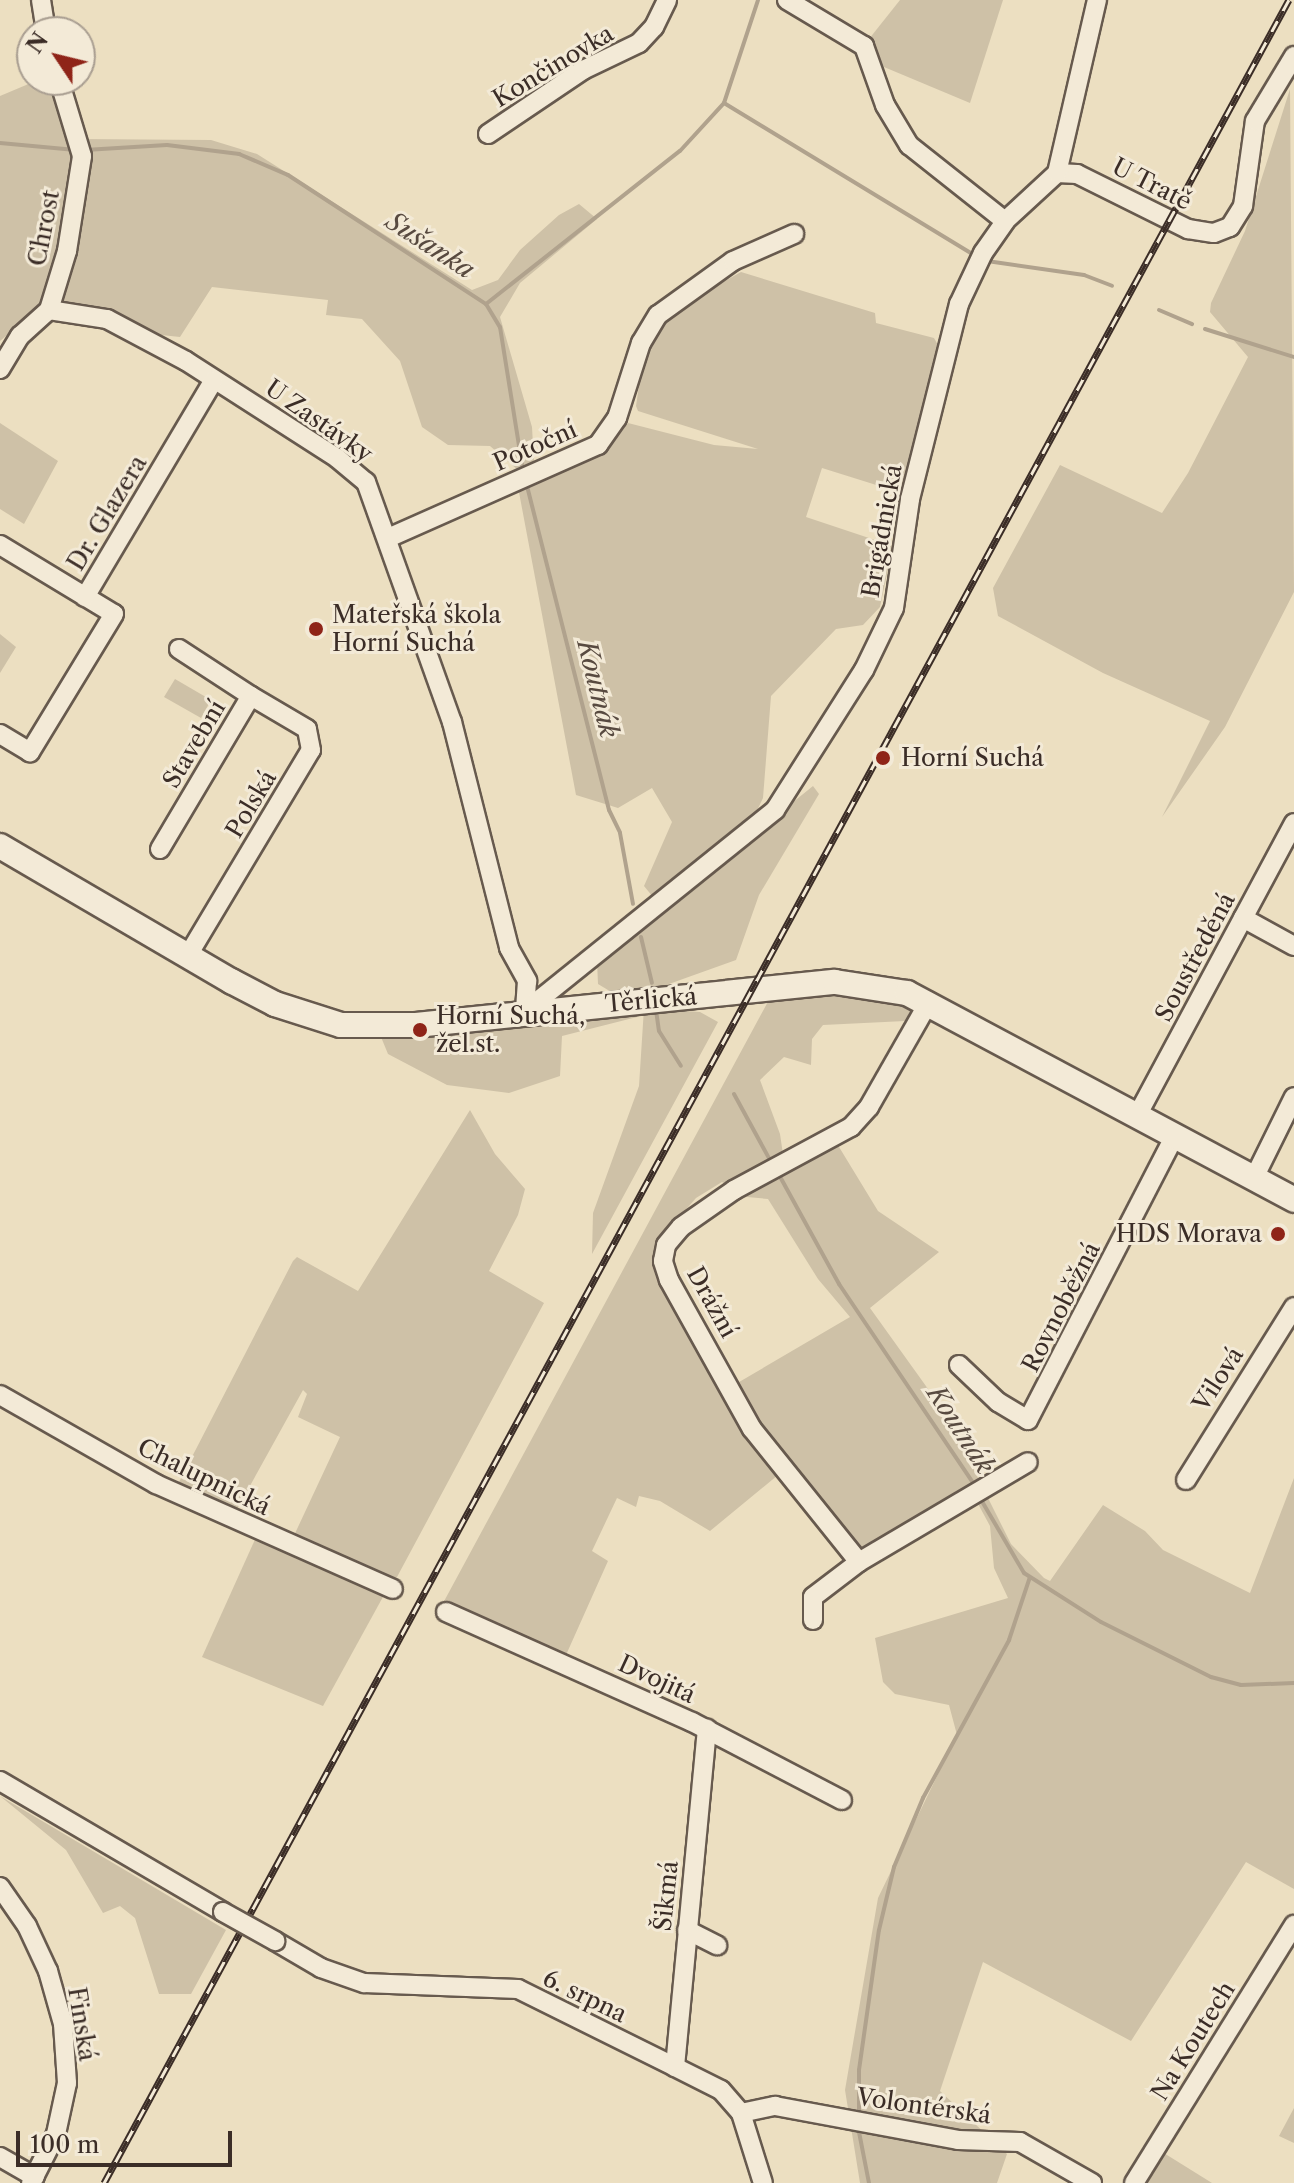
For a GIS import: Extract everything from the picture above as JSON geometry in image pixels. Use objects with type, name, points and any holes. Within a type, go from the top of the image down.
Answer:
[{"type":"main road","name":"Těrlická","points":[[0,846],[187,957],[275,1004],[341,1025],[416,1025],[525,1011],[835,982],[885,987],[929,1002],[1294,1200]]},
{"type":"street","name":"Končinovka","points":[[488,134],[583,70],[639,43],[654,27],[667,0]]},
{"type":"street","points":[[787,0],[864,46],[885,105],[909,145],[1005,221]]},
{"type":"street","points":[[1057,173],[1097,0]]},
{"type":"street","name":"U Tratě","points":[[1057,173],[1092,180],[1188,229],[1221,231],[1241,212],[1250,137],[1292,64]]},
{"type":"street","name":"Chrost","points":[[49,310],[67,251],[82,150],[64,96]]},
{"type":"street","name":"Brigádnická","points":[[525,1011],[762,823],[815,752],[894,608],[910,499],[945,344],[969,277],[1005,221],[1057,173]]},
{"type":"street","name":"Potoční","points":[[388,538],[598,445],[617,418],[641,343],[658,315],[733,261],[794,234]]},
{"type":"street","points":[[0,369],[20,336],[49,310]]},
{"type":"street","name":"U Zastávky","points":[[49,310],[88,313],[126,327],[354,470],[366,482],[452,722],[509,948],[527,981],[525,1011]]},
{"type":"street","name":"Dr. Glazera","points":[[0,734],[30,752],[114,614],[85,597],[214,380]]},
{"type":"street","points":[[0,545],[85,597]]},
{"type":"street","name":"Stavební","points":[[160,849],[251,696],[179,649]]},
{"type":"street","name":"Polská","points":[[187,957],[311,750],[307,729],[251,696]]},
{"type":"street","name":"Soustředěná","points":[[1138,1114],[1294,823]]},
{"type":"street","points":[[1243,918],[1294,946]]},
{"type":"street","name":"Drážní","points":[[859,1562],[752,1429],[663,1261],[666,1245],[681,1227],[766,1174],[851,1127],[869,1107],[929,1002]]},
{"type":"street","points":[[1254,1178],[1294,1097]]},
{"type":"street","name":"Rovnoběžná","points":[[959,1365],[998,1402],[1028,1420],[1175,1135]]},
{"type":"street","name":"Vilová","points":[[1186,1480],[1294,1307]]},
{"type":"street","name":"Chalupnická","points":[[0,1395],[156,1484],[393,1589]]},
{"type":"street","points":[[813,1620],[813,1597],[859,1562],[1028,1462]]},
{"type":"street","name":"Dvojitá","points":[[446,1612],[707,1729],[842,1800]]},
{"type":"street","name":"Šikmá","points":[[675,2067],[707,1729]]},
{"type":"street","name":"6. srpna","points":[[0,1781],[321,1968],[364,1983],[518,1989],[721,2090],[741,2113],[763,2183]]},
{"type":"street","name":"Finská","points":[[0,1887],[27,1926],[48,1971],[63,2024],[67,2083],[56,2134],[33,2180],[0,2157]]},
{"type":"street","name":"Na Koutech","points":[[1134,2183],[1294,1925]]},
{"type":"street","points":[[687,1930],[717,1945]]},
{"type":"street","name":"Volontérská","points":[[741,2113],[775,2106],[958,2140],[1020,2142],[1092,2183]]},
{"type":"shaded area","points":[[900,0],[1003,0],[970,103],[884,67],[869,39]]},
{"type":"shaded area","points":[[16,89],[16,96],[58,96],[75,139],[211,140],[257,154],[472,290],[498,280],[520,250],[559,215],[579,204],[597,219],[520,283],[500,317],[532,427],[534,463],[518,470],[490,446],[448,445],[422,427],[400,361],[362,319],[326,315],[328,300],[212,287],[180,337],[152,334],[107,311],[75,303],[43,305],[0,341],[0,96]]},
{"type":"shaded area","points":[[1290,89],[1294,592],[1225,727],[1162,817],[1210,721],[1103,673],[998,616],[993,588],[1060,465],[1162,513],[1188,473],[1248,357],[1210,312],[1211,303],[1245,231]]},
{"type":"shaded area","points":[[741,272],[875,313],[876,323],[934,338],[939,347],[905,494],[822,468],[806,517],[893,546],[880,607],[863,625],[836,629],[771,696],[763,798],[753,819],[653,897],[644,886],[672,822],[652,788],[618,808],[576,795],[518,487],[595,457],[628,423],[714,445],[758,449],[638,411],[636,406],[642,365],[663,323],[682,305]]},
{"type":"shaded area","points":[[0,423],[58,461],[24,524],[0,509]]},
{"type":"shaded area","points":[[0,634],[16,647],[0,673]]},
{"type":"shaded area","points":[[175,679],[211,700],[201,718],[164,697]]},
{"type":"shaded area","points":[[813,786],[819,794],[759,895],[736,960],[641,994],[618,996],[598,984],[597,961]]},
{"type":"shaded area","points":[[830,989],[903,999],[915,1009],[905,1021],[823,1025],[812,1039],[811,1065],[784,1057],[760,1080],[780,1134],[785,1168],[836,1142],[878,1211],[939,1252],[870,1308],[946,1414],[1011,1544],[1050,1581],[1103,1505],[1145,1531],[1163,1550],[1250,1593],[1294,1478],[1294,1889],[1246,1862],[1131,2041],[983,1962],[940,2091],[1007,2154],[997,2183],[860,2183],[845,2090],[878,1898],[957,1735],[949,1705],[895,1694],[883,1682],[875,1638],[1008,1598],[994,1568],[990,1526],[970,1489],[863,1551],[850,1547],[781,1460],[734,1385],[850,1317],[818,1279],[768,1199],[747,1197],[722,1182],[696,1198],[654,1246],[656,1274],[696,1341],[692,1346],[698,1345],[778,1475],[710,1531],[660,1501],[639,1496],[636,1507],[617,1498],[592,1551],[608,1561],[566,1655],[442,1605],[771,996]]},
{"type":"shaded area","points":[[644,1008],[700,1012],[718,1022],[592,1254],[593,1213],[639,1086]]},
{"type":"shaded area","points":[[636,1010],[637,1017],[562,1036],[560,1076],[509,1093],[447,1085],[388,1054],[381,1037]]},
{"type":"shaded area","points":[[470,1110],[495,1154],[525,1189],[518,1215],[489,1271],[544,1303],[397,1577],[388,1580],[291,1542],[340,1437],[298,1417],[307,1394],[303,1390],[236,1511],[179,1482],[293,1261],[297,1257],[358,1291]]},
{"type":"shaded area","points":[[257,1535],[380,1588],[384,1595],[323,1706],[202,1657]]},
{"type":"shaded area","points":[[0,1796],[226,1930],[191,1994],[159,1994],[135,1918],[120,1906],[103,1913],[66,1850]]},
{"type":"shaded area","points":[[1294,2108],[1294,2143],[1279,2136]]},
{"type":"shaded area","points":[[1159,2150],[1212,2183],[1139,2183]]},
{"type":"waterway","name":"Sušanka","points":[[85,150],[167,145],[239,154],[288,175],[486,304],[680,151],[724,103],[758,0]]},
{"type":"waterway","points":[[724,103],[976,256]]},
{"type":"waterway","name":"Sušanka","points":[[0,143],[76,150]]},
{"type":"waterway","points":[[987,261],[1084,275],[1112,286]]},
{"type":"waterway","name":"Koutnák","points":[[486,304],[500,327],[523,470]]},
{"type":"waterway","points":[[1159,310],[1192,324]]},
{"type":"waterway","points":[[1205,329],[1294,357]]},
{"type":"waterway","name":"Koutnák","points":[[526,482],[609,810],[620,833],[633,904]]},
{"type":"waterway","name":"Koutnák","points":[[641,937],[652,983]]},
{"type":"waterway","name":"Koutnák","points":[[656,1010],[659,1031],[681,1066]]},
{"type":"waterway","name":"Koutnák","points":[[734,1094],[771,1162]]},
{"type":"waterway","name":"Koutnák","points":[[778,1173],[839,1284],[975,1486]]},
{"type":"waterway","name":"Koutnák","points":[[980,1498],[1024,1573],[1101,1622],[1211,1677],[1241,1685],[1294,1683]]},
{"type":"waterway","points":[[859,2116],[859,2070],[879,1930],[894,1867],[923,1798],[1009,1640],[1030,1577]]},
{"type":"waterway","points":[[859,2132],[869,2183]]},
{"type":"railway","points":[[104,2183],[1289,0]]},
{"type":"place","name":"Mateřská škola Horní Suchá","points":[[316,629]]},
{"type":"place","name":"Horní Suchá","points":[[883,758]]},
{"type":"place","name":"Horní Suchá, žel.st.","points":[[420,1030]]},
{"type":"place","name":"HDS Morava","points":[[1278,1234]]}]
